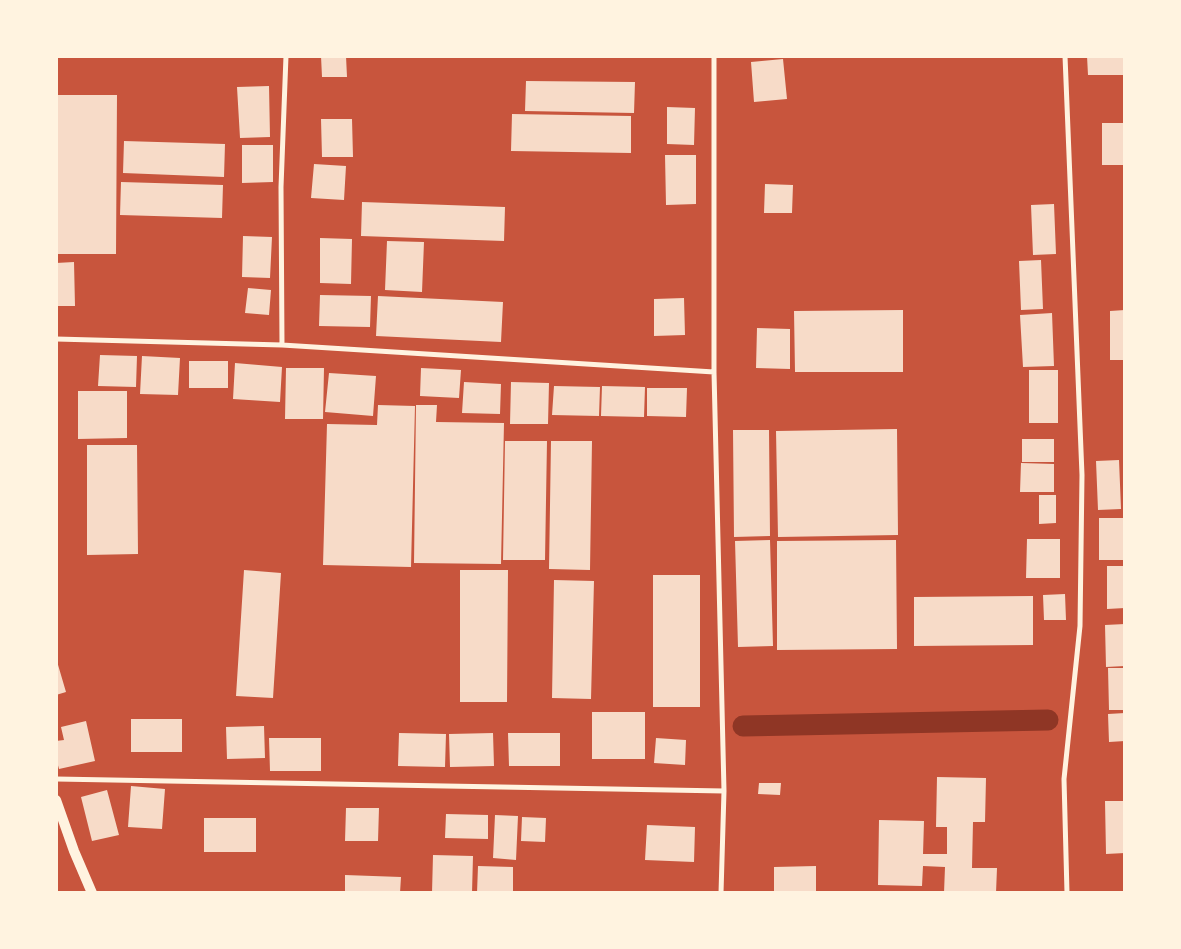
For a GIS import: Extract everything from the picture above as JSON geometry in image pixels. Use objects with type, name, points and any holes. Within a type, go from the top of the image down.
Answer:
[{"type":"main road","points":[[56,800],[74,851],[92,893]]},
{"type":"street","points":[[282,345],[281,187],[286,56]]},
{"type":"street","points":[[714,56],[714,372],[724,791],[721,893]]},
{"type":"street","points":[[1065,56],[1082,475],[1080,626],[1064,779],[1067,893]]},
{"type":"street","points":[[56,340],[282,345],[714,372]]},
{"type":"street","points":[[56,779],[724,791]]},
{"type":"building","points":[[321,56],[346,56],[347,77],[322,77]]},
{"type":"building","points":[[1087,56],[1125,56],[1125,75],[1088,75]]},
{"type":"building","points":[[783,59],[787,99],[754,102],[751,62]]},
{"type":"building","points":[[526,81],[635,82],[634,113],[525,111]]},
{"type":"building","points":[[269,86],[270,137],[240,138],[237,87]]},
{"type":"building","points":[[56,95],[117,95],[116,254],[56,254]]},
{"type":"building","points":[[667,107],[695,108],[694,145],[667,144]]},
{"type":"building","points":[[512,114],[631,116],[631,153],[511,151]]},
{"type":"building","points":[[321,119],[352,119],[353,157],[322,157]]},
{"type":"building","points":[[1102,123],[1125,123],[1125,165],[1102,165]]},
{"type":"building","points":[[124,141],[225,144],[224,177],[123,173]]},
{"type":"building","points":[[242,145],[273,145],[273,182],[242,183]]},
{"type":"building","points":[[665,155],[696,155],[696,204],[666,205]]},
{"type":"building","points":[[314,164],[346,166],[344,200],[311,198]]},
{"type":"building","points":[[121,182],[223,185],[222,218],[120,215]]},
{"type":"building","points":[[765,184],[793,185],[792,213],[764,213]]},
{"type":"building","points":[[362,202],[505,207],[504,241],[361,236]]},
{"type":"building","points":[[1054,204],[1056,254],[1033,255],[1031,205]]},
{"type":"building","points":[[243,236],[272,237],[270,278],[242,277]]},
{"type":"building","points":[[320,238],[352,239],[351,284],[320,283]]},
{"type":"building","points":[[387,241],[424,242],[422,292],[385,290]]},
{"type":"building","points":[[1041,260],[1043,309],[1021,310],[1019,261]]},
{"type":"building","points":[[74,262],[75,306],[56,306],[56,263]]},
{"type":"building","points":[[248,288],[271,290],[269,315],[245,313]]},
{"type":"building","points":[[320,295],[371,296],[370,327],[319,326]]},
{"type":"building","points":[[378,296],[503,302],[501,342],[376,336]]},
{"type":"building","points":[[684,298],[685,335],[654,336],[654,299]]},
{"type":"building","points":[[903,310],[903,372],[795,372],[794,311]]},
{"type":"building","points":[[1125,310],[1125,360],[1110,360],[1110,311]]},
{"type":"building","points":[[1052,313],[1054,366],[1023,367],[1020,315]]},
{"type":"building","points":[[757,328],[790,329],[790,369],[756,368]]},
{"type":"building","points":[[100,355],[137,356],[136,387],[98,386]]},
{"type":"building","points":[[142,356],[180,358],[178,395],[140,394]]},
{"type":"building","points":[[189,361],[228,361],[228,388],[189,388]]},
{"type":"building","points":[[235,363],[282,367],[280,402],[233,399]]},
{"type":"building","points":[[286,368],[324,368],[323,419],[285,419]]},
{"type":"building","points":[[421,368],[461,370],[459,398],[420,396]]},
{"type":"building","points":[[1029,370],[1058,370],[1058,423],[1029,423]]},
{"type":"building","points":[[329,373],[376,376],[373,416],[325,412]]},
{"type":"building","points":[[464,382],[501,384],[500,414],[462,413]]},
{"type":"building","points":[[511,382],[549,383],[548,424],[510,424]]},
{"type":"building","points":[[554,386],[600,387],[599,416],[552,415]]},
{"type":"building","points":[[602,386],[645,387],[644,417],[601,416]]},
{"type":"building","points":[[647,388],[687,388],[686,417],[647,416]]},
{"type":"building","points":[[78,391],[127,391],[127,438],[78,439]]},
{"type":"building","points":[[378,405],[415,406],[411,567],[323,565],[327,424],[377,425]]},
{"type":"building","points":[[416,405],[437,405],[436,422],[504,423],[501,564],[414,563]]},
{"type":"building","points":[[897,429],[898,535],[778,537],[776,431]]},
{"type":"building","points":[[733,430],[769,430],[770,536],[734,537]]},
{"type":"building","points":[[1022,439],[1054,439],[1054,462],[1022,462]]},
{"type":"building","points":[[505,441],[547,441],[545,560],[503,560]]},
{"type":"building","points":[[551,441],[592,441],[590,570],[549,569]]},
{"type":"building","points":[[87,445],[137,445],[138,554],[87,555]]},
{"type":"building","points":[[1119,460],[1121,509],[1098,510],[1096,461]]},
{"type":"building","points":[[1021,463],[1054,464],[1054,492],[1020,492]]},
{"type":"building","points":[[1039,495],[1056,495],[1056,523],[1039,524]]},
{"type":"building","points":[[1099,518],[1125,518],[1125,560],[1099,560]]},
{"type":"building","points":[[1027,539],[1060,539],[1060,578],[1026,578]]},
{"type":"building","points":[[770,540],[773,646],[738,647],[735,541]]},
{"type":"building","points":[[896,540],[897,649],[777,650],[777,541]]},
{"type":"building","points":[[1107,566],[1125,566],[1125,608],[1107,609]]},
{"type":"building","points":[[244,570],[281,573],[273,698],[236,696]]},
{"type":"building","points":[[460,570],[508,570],[507,702],[460,702]]},
{"type":"building","points":[[653,575],[700,575],[700,707],[653,707]]},
{"type":"building","points":[[554,580],[594,581],[591,699],[552,698]]},
{"type":"building","points":[[1065,594],[1066,620],[1044,620],[1043,595]]},
{"type":"building","points":[[1033,596],[1033,645],[914,646],[914,597]]},
{"type":"building","points":[[1125,624],[1125,666],[1106,667],[1105,625]]},
{"type":"building","points":[[56,658],[66,692],[56,695]]},
{"type":"building","points":[[1108,668],[1125,668],[1125,710],[1109,710]]},
{"type":"building","points":[[592,712],[645,712],[645,759],[592,759]]},
{"type":"building","points":[[1125,713],[1125,741],[1109,742],[1108,714]]},
{"type":"building","points":[[131,719],[182,719],[182,752],[131,752]]},
{"type":"building","points":[[86,721],[95,761],[59,769],[56,758],[56,741],[64,740],[61,727]]},
{"type":"building","points":[[264,726],[265,758],[227,759],[226,727]]},
{"type":"building","points":[[399,733],[446,734],[445,767],[398,766]]},
{"type":"building","points":[[493,733],[494,766],[450,767],[449,734]]},
{"type":"building","points":[[508,733],[560,733],[560,766],[509,766]]},
{"type":"building","points":[[269,738],[321,738],[321,771],[270,771]]},
{"type":"building","points":[[656,738],[686,740],[685,765],[654,763]]},
{"type":"building","points":[[937,777],[986,778],[985,822],[973,822],[972,868],[997,868],[996,893],[944,893],[945,867],[923,866],[922,886],[878,885],[879,820],[924,821],[923,854],[947,854],[947,827],[936,827]]},
{"type":"building","points":[[759,783],[781,783],[780,795],[758,794]]},
{"type":"building","points":[[131,786],[165,789],[162,829],[128,827]]},
{"type":"building","points":[[107,790],[119,835],[92,841],[81,797]]},
{"type":"building","points":[[1105,801],[1125,801],[1125,853],[1106,854]]},
{"type":"building","points":[[346,808],[379,808],[378,841],[345,841]]},
{"type":"building","points":[[446,814],[488,815],[488,839],[445,838]]},
{"type":"building","points":[[495,815],[518,816],[516,860],[493,858]]},
{"type":"building","points":[[522,817],[546,818],[545,842],[521,841]]},
{"type":"building","points":[[204,818],[256,818],[256,852],[204,852]]},
{"type":"building","points":[[647,825],[695,827],[694,862],[645,860]]},
{"type":"building","points":[[433,855],[473,856],[472,893],[432,893]]},
{"type":"building","points":[[478,866],[513,867],[513,893],[477,893]]},
{"type":"building","points":[[816,866],[816,893],[774,893],[774,867]]},
{"type":"building","points":[[345,875],[401,877],[400,893],[345,893]]},
{"type":"waterway","points":[[743,726],[1048,720]]}]
